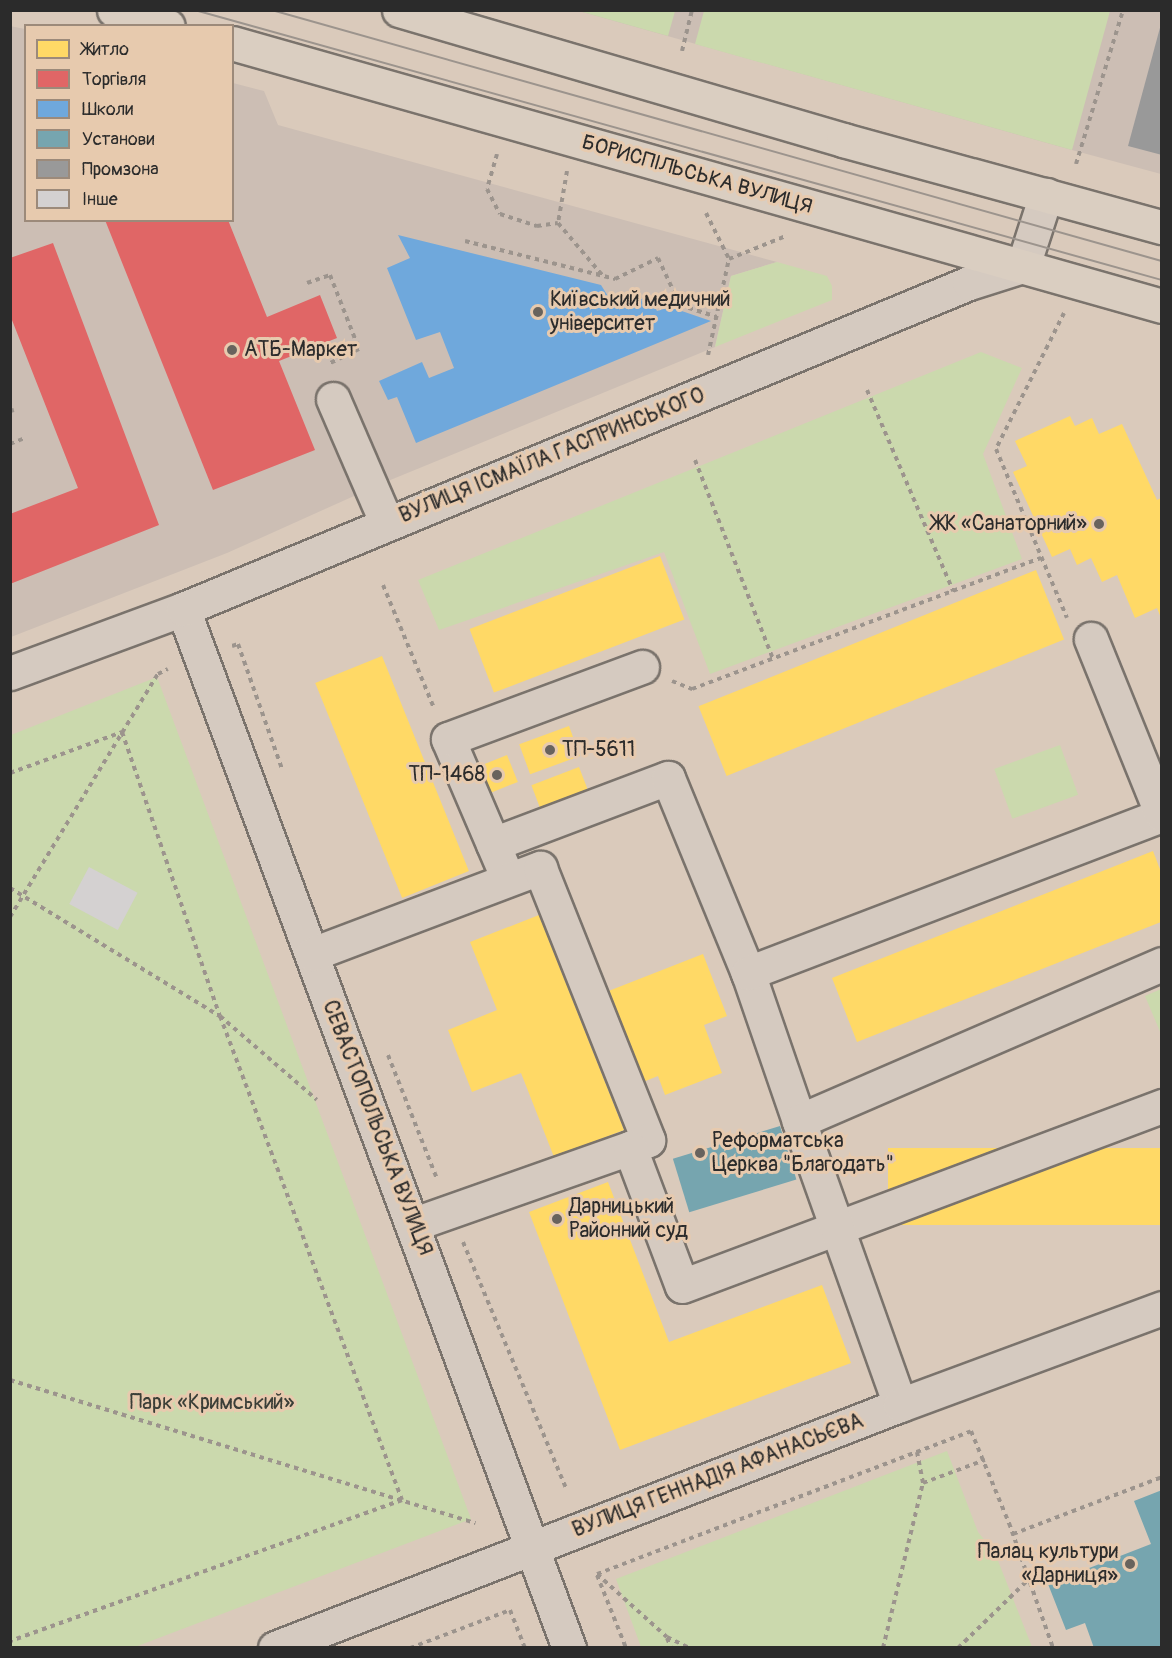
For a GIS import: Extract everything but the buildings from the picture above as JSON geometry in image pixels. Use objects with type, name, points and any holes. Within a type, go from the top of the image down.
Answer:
[{"type":"main road","points":[[114,10],[161,24]]},
{"type":"main road","points":[[399,10],[1161,227]]},
{"type":"main road","name":"БОРИСПІЛЬСЬКА ВУЛИЦЯ","points":[[234,44],[1161,306]]},
{"type":"street","points":[[1023,266],[1046,195]]},
{"type":"street","name":"ВУЛИЦЯ ІСМАЇЛА ГАСПРИНСЬКОГО","points":[[10,673],[183,609],[969,283],[1023,266]]},
{"type":"street","points":[[333,399],[387,524]]},
{"type":"street","name":"СЕВАСТОПОЛЬСЬКА ВУЛИЦЯ","points":[[183,609],[414,1224],[569,1647]]},
{"type":"street","points":[[748,973],[1161,815],[1091,639]]},
{"type":"street","points":[[508,881],[447,739],[642,667]]},
{"type":"street","points":[[493,844],[668,778],[748,973],[900,1405]]},
{"type":"street","points":[[312,954],[540,868],[648,1140],[414,1224]]},
{"type":"street","points":[[799,1121],[1161,964]]},
{"type":"street","points":[[630,1148],[682,1286],[1161,1106]]},
{"type":"street","name":"ВУЛИЦЯ ГЕННАДІЯ АФАНАСЬЄВА","points":[[275,1647],[900,1405],[1161,1308]]},
{"type":"path","points":[[682,51],[692,10]]},
{"type":"path","points":[[1076,164],[1123,10]]},
{"type":"path","points":[[499,148],[487,189],[500,214],[537,226],[558,223]]},
{"type":"path","points":[[567,168],[558,223],[603,276]]},
{"type":"path","points":[[703,207],[729,259],[708,356]]},
{"type":"path","points":[[729,259],[794,233]]},
{"type":"path","points":[[465,241],[615,279],[658,258],[680,306],[716,317]]},
{"type":"path","points":[[307,283],[330,275],[359,349],[320,368],[333,399]]},
{"type":"path","points":[[1066,310],[996,449],[1067,619],[1091,639]]},
{"type":"path","points":[[867,390],[953,591]]},
{"type":"path","points":[[10,444],[25,438]]},
{"type":"path","points":[[694,460],[772,659]]},
{"type":"path","points":[[642,667],[692,689],[1041,558]]},
{"type":"path","points":[[383,585],[447,739]]},
{"type":"path","points":[[238,644],[285,777]]},
{"type":"path","points":[[10,917],[158,674]]},
{"type":"path","points":[[10,773],[122,732]]},
{"type":"path","points":[[122,732],[220,1016],[402,1500]]},
{"type":"path","points":[[10,888],[220,1016],[317,1100]]},
{"type":"path","points":[[387,1050],[450,1212],[566,1488]]},
{"type":"path","points":[[10,1380],[476,1523]]},
{"type":"path","points":[[597,1574],[971,1431],[985,1460],[1053,1647]]},
{"type":"path","points":[[883,1647],[923,1483],[917,1452]]},
{"type":"path","points":[[923,1483],[985,1460]]},
{"type":"path","points":[[1013,1534],[1161,1477]]},
{"type":"path","points":[[10,1641],[402,1500]]},
{"type":"path","points":[[597,1574],[667,1637],[690,1647]]},
{"type":"path","points":[[597,1574],[626,1647]]},
{"type":"path","points":[[958,1647],[1029,1580]]},
{"type":"path","points":[[410,1647],[510,1611],[525,1647]]},
{"type":"path","points":[[667,1637],[671,1647]]},
{"type":"path","points":[[425,1642],[427,1647]]},
{"type":"shaded area","points":[[579,11],[1161,11],[1161,174],[1072,150]]},
{"type":"shaded area","points":[[10,26],[24,29],[24,222],[234,222],[234,83],[264,91],[278,125],[777,262],[731,276],[715,347],[383,483],[227,553],[11,637]]},
{"type":"green space","points":[[579,11],[675,11],[668,36]]},
{"type":"green space","points":[[704,11],[1110,11],[1072,150],[695,44]]},
{"type":"green space","points":[[777,262],[827,276],[832,286],[832,300],[715,347],[731,276]]},
{"type":"green space","points":[[981,352],[1022,368],[983,454],[1022,559],[710,674],[664,552],[439,630],[418,580]]},
{"type":"green space","name":"Парк «Кримський»","points":[[157,677],[471,1519],[135,1647],[11,1648],[11,735]]},
{"type":"green space","points":[[1060,745],[1078,795],[1012,819],[994,769]]},
{"type":"green space","points":[[1161,989],[1161,1034],[1145,996]]},
{"type":"green space","points":[[947,1451],[978,1532],[995,1553],[1032,1647],[641,1647],[616,1579]]},
{"type":"tram line","points":[[195,10],[1162,280]]},
{"type":"tram line","points":[[272,10],[1162,261]]},
{"type":"place","name":"Київський медичний університет","points":[[538,312]]},
{"type":"place","name":"АТБ-Маркет","points":[[232,350]]},
{"type":"place","name":"ЖК «Санаторний»","points":[[1099,524]]},
{"type":"place","name":"ТП-5611","points":[[550,750]]},
{"type":"place","name":"ТП-1468","points":[[497,775]]},
{"type":"place","name":"Реформатська Церква \"Благодать\"","points":[[700,1153]]},
{"type":"place","name":"Дарницький Районний суд","points":[[557,1219]]},
{"type":"place","name":"Палац культури «Дарниця»","points":[[1130,1564]]}]
